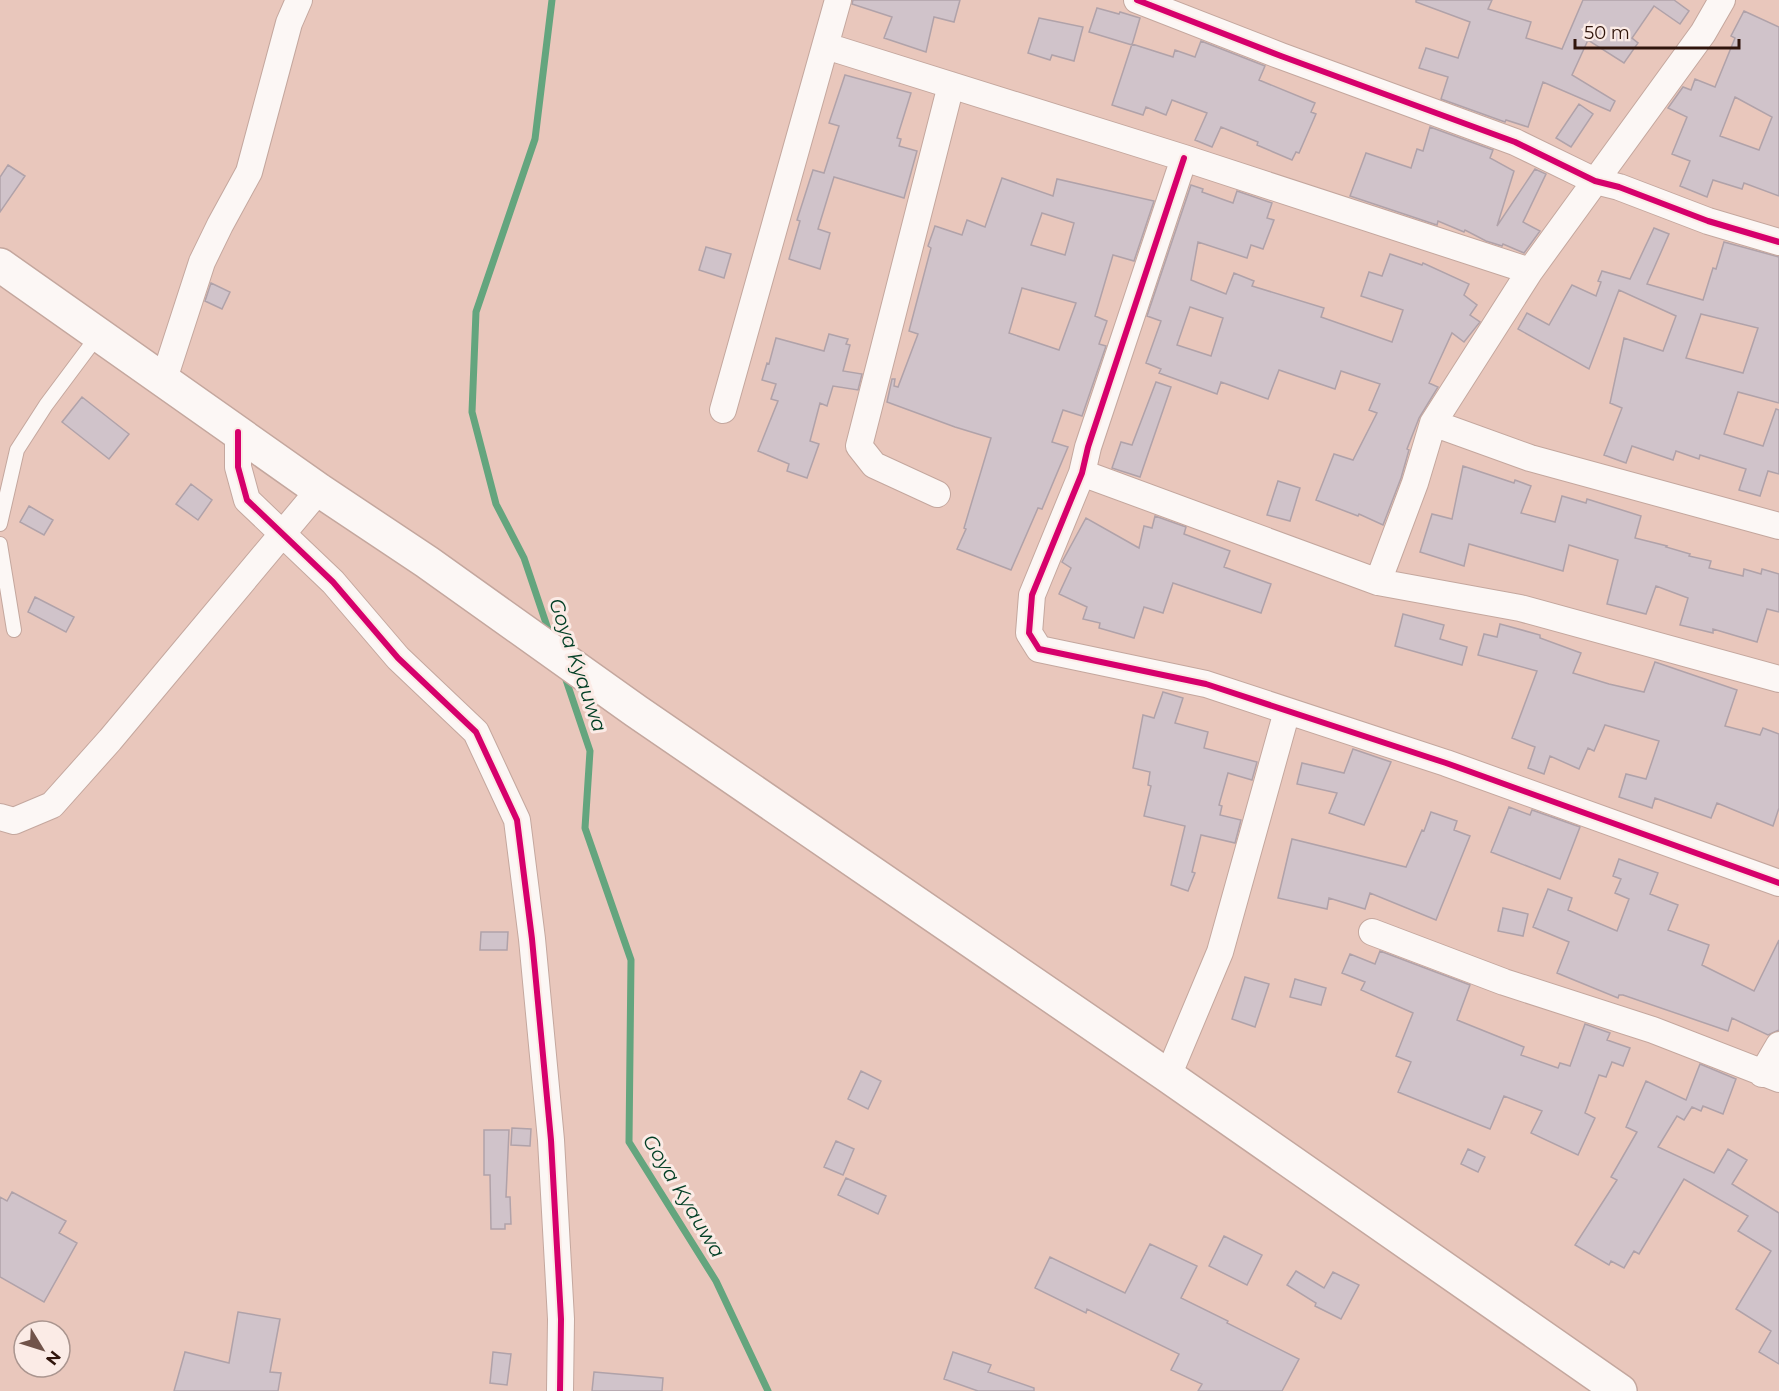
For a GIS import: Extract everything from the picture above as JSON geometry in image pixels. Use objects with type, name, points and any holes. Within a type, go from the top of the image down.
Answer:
[{"type":"highway","points":[[0,266],[427,562],[636,711],[1168,1076],[1620,1391]]},
{"type":"street","points":[[164,379],[202,262],[249,172],[289,23],[299,0]]},
{"type":"street","points":[[723,410],[838,0]]},
{"type":"street","points":[[1137,0],[1515,142],[1595,181],[1619,187],[1708,220],[1779,242]]},
{"type":"street","points":[[1378,582],[1415,483],[1432,423],[1530,271],[1703,33],[1722,0]]},
{"type":"street","points":[[826,46],[1184,158],[1530,271]]},
{"type":"street","points":[[937,494],[874,465],[860,446],[951,85]]},
{"type":"street","points":[[1184,158],[1088,447],[1082,473],[1032,595],[1029,633],[1040,649],[1206,684],[1446,763],[1779,883]]},
{"type":"street","points":[[1432,423],[1530,458],[1779,526]]},
{"type":"street","points":[[238,432],[238,466],[247,500],[333,582],[398,658],[476,732],[517,820],[532,939],[551,1140],[561,1319],[560,1391]]},
{"type":"street","points":[[1082,473],[1378,582],[1520,608],[1779,680]]},
{"type":"street","points":[[0,817],[14,821],[52,805],[110,740],[320,490]]},
{"type":"street","points":[[1168,1076],[1220,952],[1287,711]]},
{"type":"street","points":[[1372,932],[1504,982],[1653,1030],[1771,1076],[1779,1044]]},
{"type":"lane","points":[[0,524],[16,450],[99,334]]},
{"type":"lane","points":[[0,543],[14,630]]},
{"type":"building","points":[[853,0],[960,0],[954,22],[934,17],[926,52],[884,38],[892,17],[852,4]]},
{"type":"building","points":[[1416,0],[1492,0],[1488,9],[1531,22],[1526,38],[1562,49],[1583,0],[1674,0],[1689,11],[1680,24],[1654,6],[1632,38],[1638,43],[1624,63],[1588,40],[1572,75],[1615,101],[1610,111],[1543,82],[1528,127],[1506,120],[1505,122],[1441,99],[1448,77],[1419,68],[1426,48],[1458,58],[1470,22],[1416,2]]},
{"type":"building","points":[[1097,8],[1140,18],[1132,45],[1089,32]]},
{"type":"building","points":[[1744,11],[1779,27],[1779,196],[1744,183],[1742,189],[1713,180],[1707,197],[1680,186],[1690,161],[1672,154],[1687,117],[1668,108],[1683,87],[1691,90],[1695,79],[1715,87],[1735,38],[1731,36]],"holes":[[[1735,97],[1772,117],[1759,150],[1720,136]]]},
{"type":"building","points":[[1039,18],[1083,27],[1074,61],[1052,55],[1050,60],[1028,53]]},
{"type":"building","points":[[1201,41],[1265,66],[1259,80],[1315,103],[1311,112],[1316,114],[1299,153],[1296,152],[1292,160],[1257,145],[1258,142],[1221,127],[1212,147],[1195,140],[1207,113],[1172,100],[1166,115],[1146,107],[1143,115],[1112,105],[1132,44],[1173,57],[1175,50],[1195,57]]},
{"type":"building","points":[[845,75],[911,93],[897,138],[901,139],[899,146],[917,151],[904,198],[834,177],[818,229],[830,233],[820,269],[789,259],[800,221],[797,220],[813,170],[824,173],[839,126],[829,123]]},
{"type":"building","points":[[1579,104],[1593,114],[1571,147],[1556,138]]},
{"type":"building","points":[[1430,127],[1493,150],[1490,158],[1514,171],[1497,226],[1535,169],[1546,174],[1523,222],[1540,231],[1524,253],[1503,244],[1502,246],[1486,241],[1465,230],[1464,232],[1438,221],[1437,225],[1350,196],[1366,153],[1411,168],[1417,149],[1423,151]]},
{"type":"building","points":[[8,165],[25,176],[0,212],[0,177]]},
{"type":"building","points":[[1002,178],[1053,196],[1057,179],[1154,201],[1134,261],[1113,255],[1095,316],[1107,321],[1099,344],[1106,346],[1082,416],[1063,410],[1052,442],[1068,447],[1042,509],[1038,508],[1011,570],[957,549],[966,529],[964,528],[991,438],[887,402],[892,379],[895,379],[894,386],[898,387],[918,334],[909,331],[931,248],[928,246],[935,226],[962,235],[967,220],[985,227]],"holes":[[[1042,213],[1074,223],[1065,255],[1031,245]],[[1022,288],[1076,303],[1059,350],[1009,333]]]},
{"type":"building","points":[[1191,185],[1203,189],[1202,192],[1233,203],[1237,191],[1272,203],[1267,218],[1274,220],[1263,249],[1251,245],[1247,258],[1198,242],[1191,280],[1226,294],[1234,273],[1254,281],[1252,286],[1324,308],[1321,317],[1392,342],[1403,310],[1361,296],[1369,272],[1382,276],[1390,254],[1422,265],[1423,263],[1469,284],[1464,295],[1477,305],[1470,315],[1480,322],[1464,342],[1452,333],[1429,383],[1438,387],[1419,418],[1407,449],[1409,450],[1401,478],[1383,525],[1359,514],[1358,516],[1316,500],[1334,454],[1353,460],[1377,413],[1369,410],[1380,384],[1341,371],[1335,389],[1279,370],[1268,399],[1221,382],[1217,394],[1159,373],[1161,369],[1146,363],[1161,321],[1147,316]],"holes":[[[1190,307],[1223,318],[1211,356],[1177,345]]]},
{"type":"building","points":[[1654,228],[1669,234],[1647,284],[1703,300],[1724,242],[1779,257],[1779,403],[1738,392],[1724,434],[1763,446],[1776,409],[1779,410],[1779,474],[1768,471],[1760,496],[1739,490],[1746,469],[1700,455],[1699,459],[1676,451],[1673,460],[1632,446],[1626,463],[1604,455],[1622,408],[1610,403],[1624,338],[1663,351],[1676,316],[1619,290],[1589,369],[1518,329],[1527,313],[1549,325],[1572,285],[1596,296],[1602,271],[1630,279]],"holes":[[[1701,314],[1758,328],[1743,373],[1686,358]]]},
{"type":"building","points":[[706,247],[731,254],[724,278],[699,270]]},
{"type":"building","points":[[211,283],[230,292],[222,309],[205,301]]},
{"type":"building","points":[[829,334],[848,339],[846,344],[850,345],[843,371],[862,374],[858,390],[833,386],[827,406],[820,403],[810,441],[819,444],[807,478],[787,471],[789,464],[758,451],[778,401],[771,399],[776,384],[762,380],[776,338],[824,351]]},
{"type":"building","points":[[1156,382],[1171,387],[1140,477],[1112,468],[1121,442],[1132,445]]},
{"type":"building","points":[[82,397],[129,434],[109,459],[62,422]]},
{"type":"building","points":[[1463,466],[1514,483],[1515,480],[1531,486],[1521,513],[1555,522],[1562,496],[1586,503],[1587,499],[1641,516],[1635,538],[1711,561],[1709,568],[1743,576],[1744,569],[1761,574],[1762,569],[1779,574],[1779,612],[1767,609],[1757,642],[1713,629],[1713,633],[1680,625],[1688,598],[1656,586],[1646,614],[1607,604],[1618,560],[1569,545],[1563,571],[1469,544],[1464,566],[1420,552],[1432,514],[1452,519]]},
{"type":"building","points":[[1278,481],[1300,488],[1290,521],[1267,515]]},
{"type":"building","points":[[191,484],[212,500],[198,520],[176,504]]},
{"type":"building","points":[[29,506],[53,520],[44,535],[20,522]]},
{"type":"building","points":[[1155,516],[1186,527],[1184,534],[1230,551],[1224,567],[1271,584],[1261,613],[1173,583],[1163,613],[1144,607],[1134,638],[1099,628],[1100,623],[1083,619],[1087,607],[1059,594],[1071,568],[1062,562],[1086,518],[1139,548],[1144,526],[1152,528]]},
{"type":"building","points":[[35,597],[74,617],[66,632],[28,612]]},
{"type":"building","points":[[1403,614],[1444,625],[1440,639],[1467,647],[1462,665],[1395,646]]},
{"type":"building","points":[[1500,624],[1540,635],[1540,638],[1581,653],[1573,673],[1609,684],[1644,692],[1655,662],[1737,690],[1725,726],[1760,735],[1763,728],[1779,734],[1779,808],[1773,826],[1717,803],[1711,818],[1655,798],[1652,808],[1619,797],[1626,774],[1646,779],[1659,741],[1605,725],[1594,751],[1588,748],[1579,769],[1550,756],[1544,774],[1528,768],[1535,747],[1512,738],[1537,671],[1478,655],[1484,634],[1497,637]]},
{"type":"building","points":[[1163,692],[1183,698],[1175,723],[1208,732],[1204,748],[1257,762],[1252,780],[1228,773],[1219,805],[1222,806],[1220,815],[1241,820],[1235,843],[1201,835],[1192,872],[1195,873],[1188,891],[1171,885],[1185,826],[1144,816],[1151,786],[1148,785],[1150,772],[1133,768],[1143,715],[1154,718]]},
{"type":"building","points":[[1353,749],[1391,762],[1364,825],[1329,813],[1337,793],[1297,784],[1302,763],[1344,773]]},
{"type":"building","points":[[1509,807],[1530,815],[1532,810],[1580,827],[1560,879],[1491,852]]},
{"type":"building","points":[[1431,812],[1457,821],[1454,830],[1470,836],[1436,920],[1370,893],[1365,909],[1329,898],[1327,909],[1278,898],[1292,839],[1406,867]]},
{"type":"building","points":[[1619,859],[1658,873],[1650,894],[1678,905],[1668,930],[1709,945],[1702,965],[1754,991],[1779,940],[1779,1030],[1768,1035],[1732,1018],[1728,1031],[1623,995],[1619,995],[1618,998],[1557,973],[1569,942],[1533,927],[1548,889],[1572,898],[1568,910],[1617,931],[1629,899],[1615,893],[1621,879],[1613,876]]},
{"type":"building","points":[[1503,908],[1528,914],[1523,936],[1498,931]]},
{"type":"building","points":[[481,932],[508,932],[507,950],[480,950]]},
{"type":"building","points":[[1380,951],[1470,985],[1457,1020],[1524,1047],[1521,1055],[1558,1068],[1560,1063],[1570,1066],[1585,1024],[1610,1033],[1607,1040],[1630,1048],[1623,1066],[1612,1062],[1606,1077],[1599,1075],[1585,1113],[1595,1118],[1578,1155],[1531,1133],[1542,1111],[1504,1096],[1490,1129],[1398,1092],[1411,1062],[1396,1056],[1413,1013],[1361,990],[1365,982],[1342,973],[1350,954],[1375,964]]},
{"type":"building","points":[[1245,977],[1269,984],[1255,1027],[1232,1019]]},
{"type":"building","points":[[1295,979],[1326,988],[1321,1005],[1290,997]]},
{"type":"building","points":[[1700,1064],[1736,1079],[1723,1114],[1703,1106],[1701,1111],[1692,1107],[1684,1120],[1677,1116],[1658,1147],[1714,1173],[1728,1149],[1747,1160],[1732,1184],[1779,1213],[1779,1364],[1759,1352],[1771,1331],[1736,1309],[1771,1251],[1738,1231],[1748,1216],[1684,1179],[1639,1254],[1634,1251],[1624,1268],[1611,1261],[1609,1265],[1575,1245],[1617,1180],[1611,1177],[1637,1132],[1626,1127],[1646,1081],[1686,1100]]},
{"type":"building","points":[[861,1071],[881,1081],[868,1109],[848,1099]]},
{"type":"building","points":[[512,1128],[531,1129],[530,1146],[511,1145]]},
{"type":"building","points":[[484,1130],[509,1130],[506,1197],[510,1197],[511,1224],[505,1224],[505,1229],[491,1229],[490,1175],[484,1175]]},
{"type":"building","points":[[836,1141],[854,1149],[843,1175],[824,1167]]},
{"type":"building","points":[[1468,1149],[1485,1157],[1478,1172],[1461,1164]]},
{"type":"building","points":[[846,1178],[886,1196],[878,1214],[838,1195]]},
{"type":"building","points":[[12,1192],[66,1221],[59,1233],[77,1243],[44,1302],[0,1277],[0,1197],[7,1201]]},
{"type":"building","points":[[1224,1236],[1262,1255],[1247,1285],[1209,1266]]},
{"type":"building","points":[[1150,1244],[1197,1266],[1181,1298],[1299,1359],[1282,1391],[1198,1391],[1202,1384],[1171,1370],[1179,1354],[1087,1309],[1086,1313],[1035,1288],[1050,1257],[1125,1293]]},
{"type":"building","points":[[1296,1271],[1324,1288],[1333,1272],[1359,1285],[1341,1319],[1315,1306],[1316,1303],[1287,1285]]},
{"type":"building","points":[[238,1312],[280,1319],[270,1372],[281,1373],[278,1391],[174,1391],[185,1352],[229,1363]]},
{"type":"building","points":[[493,1352],[511,1354],[507,1385],[490,1383]]},
{"type":"building","points":[[953,1352],[991,1365],[988,1372],[1034,1388],[1034,1391],[978,1391],[944,1379]]},
{"type":"building","points":[[594,1372],[663,1378],[662,1391],[592,1391]]},
{"type":"waterway","name":"Goya Kyauwa","points":[[550,635],[524,558],[496,504],[472,412],[476,312],[535,139],[552,0]]},
{"type":"waterway","name":"Goya Kyauwa","points":[[564,674],[590,751],[585,828],[631,960],[629,1142],[716,1281],[768,1391]]},
{"type":"cycle path","points":[[1137,0],[1515,142],[1595,181],[1619,187],[1708,221],[1779,242]]},
{"type":"cycle path","points":[[1184,158],[1088,447],[1082,473],[1032,595],[1029,633],[1039,649],[1206,684],[1446,763],[1779,883]]},
{"type":"cycle path","points":[[238,432],[238,467],[247,500],[333,582],[398,658],[476,732],[517,820],[532,939],[551,1140],[561,1319],[560,1391]]}]
